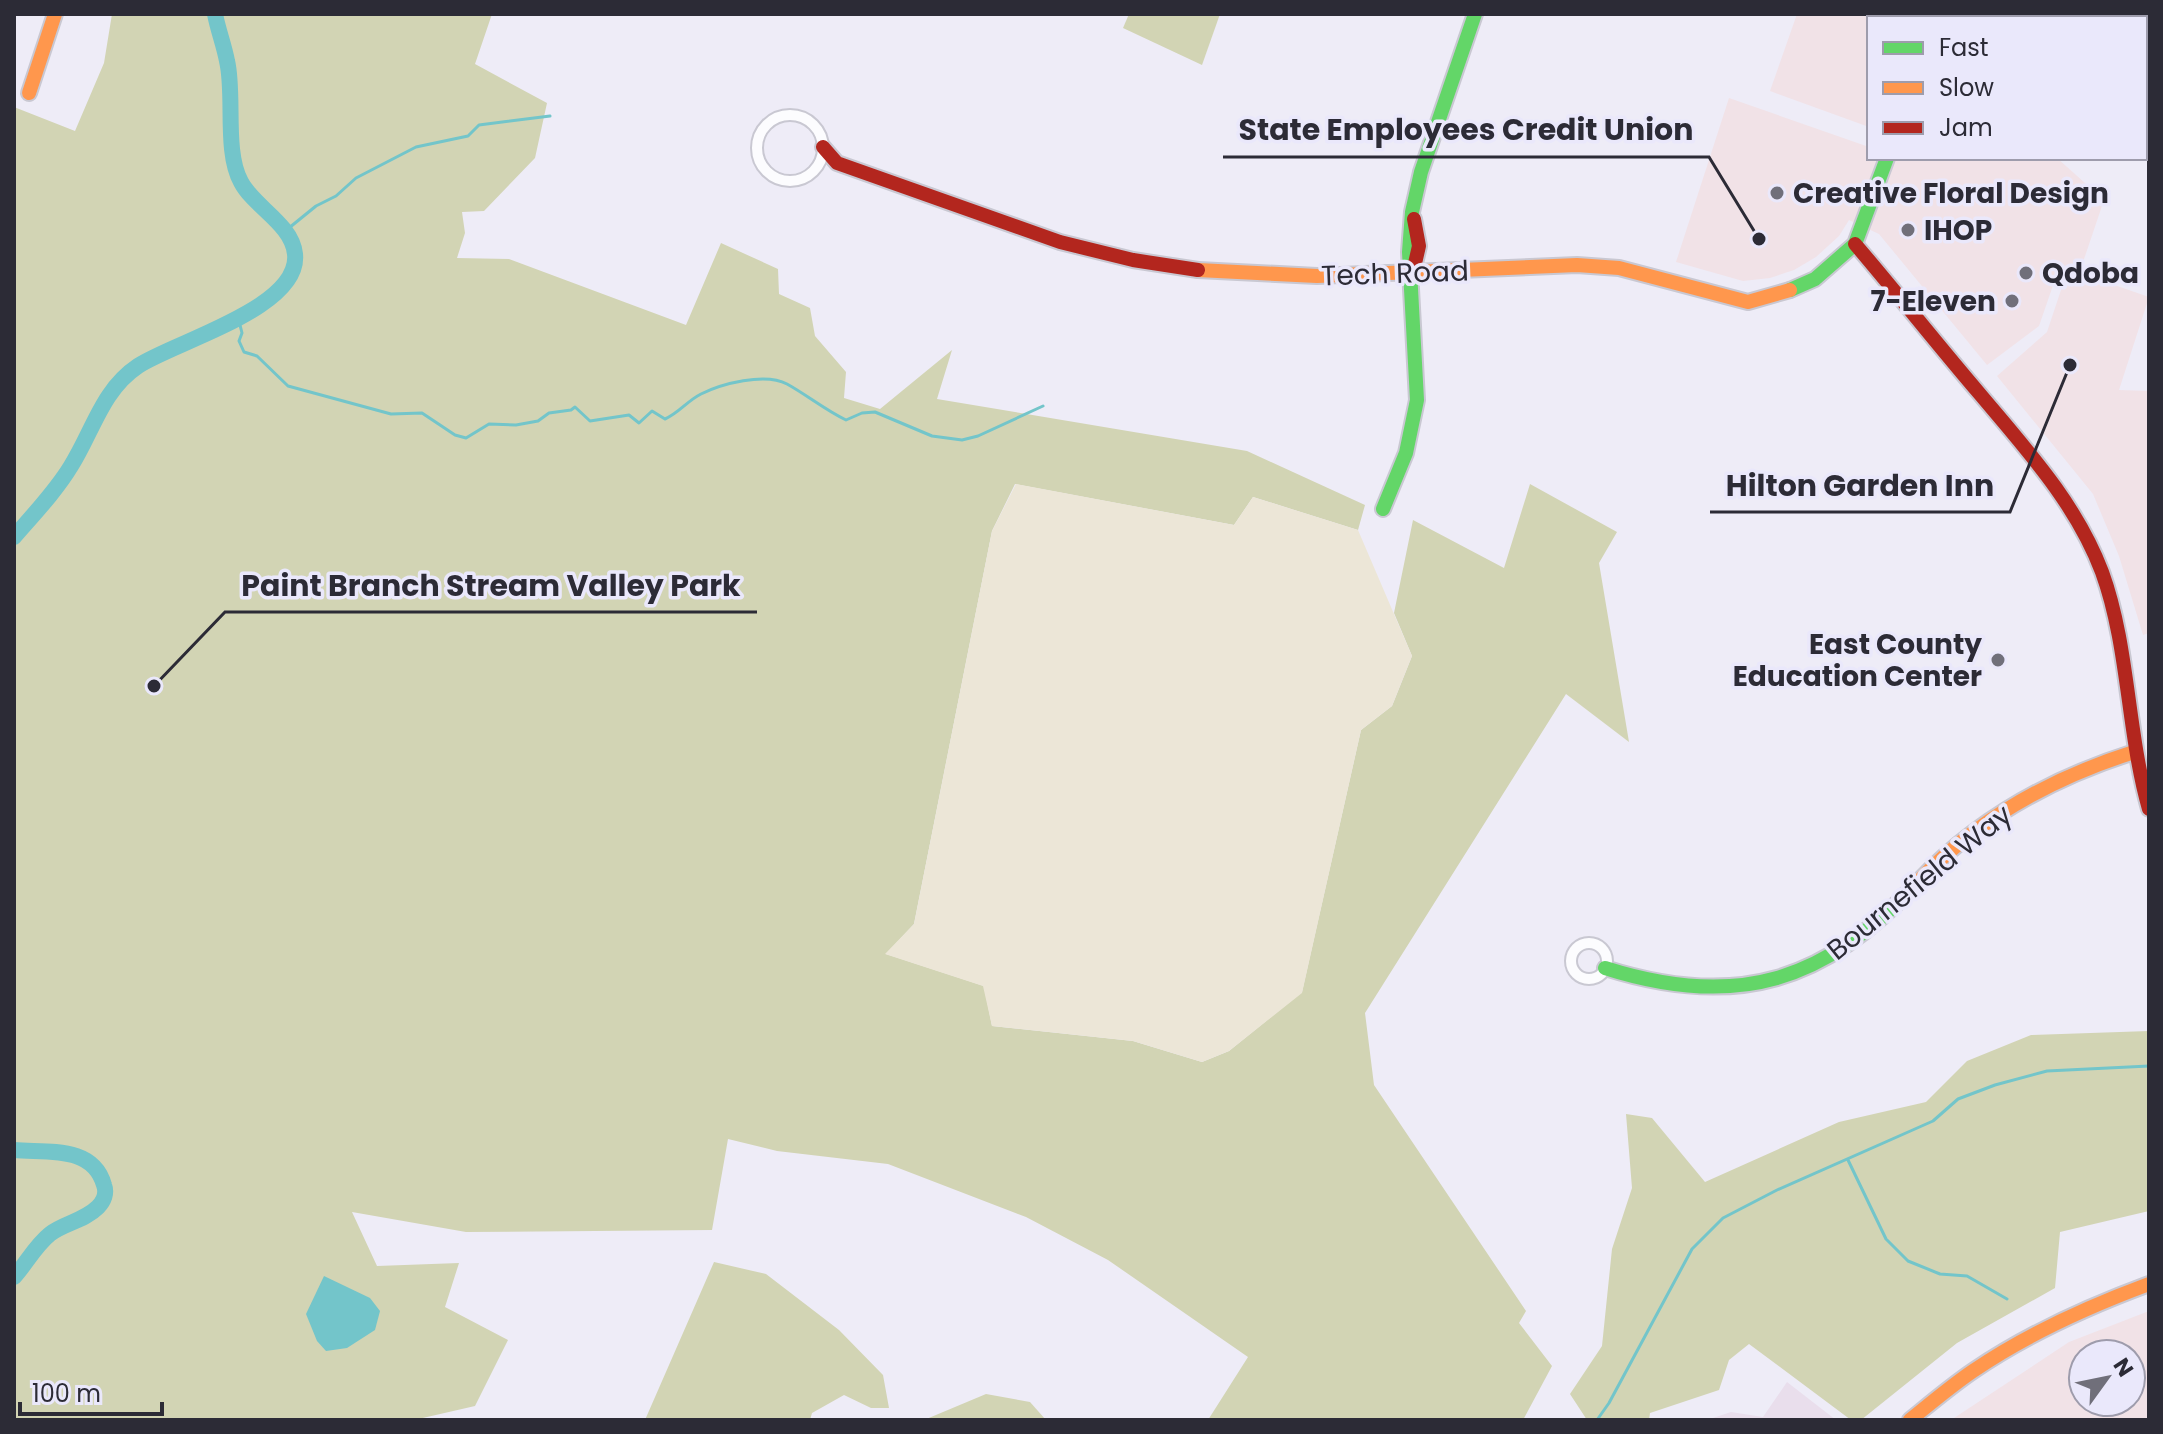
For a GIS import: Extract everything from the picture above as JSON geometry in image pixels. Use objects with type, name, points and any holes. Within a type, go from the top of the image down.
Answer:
[{"type":"street","points":[[29,93],[55,14]]},
{"type":"street","points":[[1383,509],[1406,453],[1417,400],[1412,272],[1419,257],[1419,239],[1412,214],[1421,174],[1475,14]]},
{"type":"street","name":"Tech Road","points":[[837,163],[799,180],[776,178],[760,162],[757,152],[759,135],[770,121],[791,115],[802,118],[814,126],[823,147],[837,163],[1060,242],[1133,260],[1201,270],[1317,276],[1577,265],[1619,268],[1748,302],[1782,294],[1815,279],[1855,244],[1886,160]]},
{"type":"street","points":[[814,171],[823,147]]},
{"type":"street","points":[[1855,244],[2049,477],[2081,527],[2102,573],[2113,612],[2134,752],[2144,772],[2149,809]]},
{"type":"street","name":"Bournefield Way","points":[[1605,968],[1636,980],[1708,990],[1738,988],[1807,969],[1831,957],[1873,927],[1947,852],[1986,822],[2066,775],[2134,752]]},
{"type":"street","points":[[1910,1420],[1981,1365],[2037,1332],[2097,1303],[2149,1284]]},
{"type":"shaded area","points":[[1797,14],[2084,14],[1867,16],[1867,126],[1770,91]]},
{"type":"shaded area","points":[[1729,98],[1867,146],[1867,160],[2059,160],[2104,200],[2080,271],[2060,265],[2039,326],[1987,365],[1879,234],[1849,220],[1839,236],[1816,257],[1794,270],[1770,278],[1743,281],[1676,262]]},
{"type":"shaded area","points":[[2068,269],[2149,297],[2119,390],[2149,391],[2149,633],[2143,635],[2119,556],[2093,494],[1997,376],[2047,332]]},
{"type":"shaded area","points":[[2149,1311],[2149,1420],[1951,1420],[2067,1343],[2067,1418],[2147,1418],[2147,1338],[2079,1338]]},
{"type":"shaded area","points":[[1787,1382],[1836,1420],[1707,1420],[1731,1412],[1763,1417]]},
{"type":"green space","points":[[112,14],[492,14],[475,64],[547,103],[535,158],[484,211],[462,212],[465,233],[457,258],[509,259],[686,325],[721,243],[778,269],[779,294],[810,308],[815,336],[846,372],[844,398],[880,409],[952,350],[937,399],[1247,451],[1365,505],[1358,530],[1253,497],[1234,525],[1015,484],[992,531],[914,924],[886,954],[984,986],[992,1026],[1133,1041],[1202,1062],[1229,1051],[1302,992],[1361,730],[1392,706],[1412,656],[1394,613],[1413,520],[1504,568],[1530,484],[1617,532],[1599,563],[1629,742],[1566,694],[1365,1013],[1374,1085],[1526,1311],[1519,1323],[1552,1366],[1523,1420],[1208,1420],[1248,1357],[1108,1260],[1026,1217],[888,1164],[777,1151],[728,1139],[712,1230],[466,1232],[352,1212],[377,1266],[459,1263],[445,1307],[508,1340],[475,1406],[414,1420],[14,1420],[14,107],[75,131],[104,63]]},
{"type":"green space","points":[[1129,14],[1220,14],[1202,65],[1123,28]]},
{"type":"green space","points":[[2149,1031],[2149,1211],[2060,1232],[2055,1288],[1957,1343],[1861,1420],[1851,1420],[1749,1344],[1729,1360],[1719,1390],[1650,1413],[1649,1420],[1587,1420],[1570,1394],[1602,1346],[1612,1249],[1632,1188],[1626,1114],[1652,1118],[1705,1182],[1839,1122],[1926,1102],[1967,1061],[2031,1035]]},
{"type":"green space","points":[[714,1262],[766,1274],[839,1330],[883,1375],[889,1408],[871,1408],[844,1395],[812,1413],[810,1420],[645,1420]]},
{"type":"green space","points":[[986,1394],[1030,1402],[1046,1420],[924,1420]]},
{"type":"sand","points":[[1016,484],[1234,525],[1253,497],[1358,530],[1412,656],[1392,706],[1361,730],[1302,993],[1229,1051],[1202,1062],[1133,1041],[992,1026],[983,986],[885,954],[914,924],[992,531]]},
{"type":"water","points":[[324,1276],[370,1298],[380,1311],[375,1330],[347,1348],[326,1351],[317,1341],[306,1314]]},
{"type":"waterway","points":[[14,537],[65,475],[107,399],[126,376],[155,357],[257,307],[278,291],[291,273],[295,254],[292,243],[280,225],[247,191],[236,170],[231,139],[229,74],[215,14]]},
{"type":"waterway","points":[[284,232],[316,206],[336,196],[356,178],[416,147],[468,136],[479,125],[550,116]]},
{"type":"waterway","points":[[238,317],[242,333],[239,341],[244,352],[257,356],[288,386],[391,414],[422,413],[455,435],[466,438],[489,424],[516,425],[538,421],[549,413],[575,407],[590,421],[629,415],[639,423],[652,411],[665,419],[710,390],[755,379],[787,384],[846,420],[862,413],[875,412],[932,436],[962,440],[978,436],[1043,406]]},
{"type":"waterway","points":[[1597,1420],[1692,1249],[1723,1218],[1777,1190],[1933,1121],[1958,1099],[1995,1085],[2047,1071],[2149,1066]]},
{"type":"waterway","points":[[14,1150],[79,1157],[98,1172],[105,1191],[98,1207],[45,1239],[14,1277]]},
{"type":"waterway","points":[[1848,1160],[1886,1239],[1908,1261],[1940,1274],[1967,1276],[2007,1299]]},
{"type":"traffic: fast","points":[[1383,509],[1406,453],[1417,400],[1409,252],[1412,212],[1421,172],[1475,14]]},
{"type":"traffic: fast","points":[[1790,290],[1815,279],[1855,244],[1886,160]]},
{"type":"traffic: fast","points":[[1605,968],[1653,980],[1697,986],[1738,986],[1776,978],[1813,964],[1848,944],[1918,882]]},
{"type":"traffic: slow","points":[[29,93],[55,14]]},
{"type":"traffic: slow","points":[[1198,270],[1317,276],[1577,265],[1619,268],[1748,302],[1790,290]]},
{"type":"traffic: slow","points":[[1918,882],[1966,838],[2018,803],[2074,774],[2134,752]]},
{"type":"traffic: slow","points":[[1910,1420],[1965,1377],[2036,1333],[2149,1284]]},
{"type":"traffic: jam","points":[[823,147],[837,163],[1060,242],[1133,260],[1198,270]]},
{"type":"traffic: jam","points":[[1413,272],[1419,246],[1414,219]]},
{"type":"traffic: jam","points":[[1855,244],[2032,456],[2064,500],[2091,547],[2102,572],[2118,629],[2136,750],[2149,809]]},
{"type":"place","name":"Creative Floral Design","points":[[1777,193]]},
{"type":"place","name":"IHOP","points":[[1908,230]]},
{"type":"place","name":"State Employees Credit Union","points":[[1759,239]]},
{"type":"place","name":"Qdoba","points":[[2026,273]]},
{"type":"place","name":"7-Eleven","points":[[2012,301]]},
{"type":"place","name":"Hilton Garden Inn","points":[[2070,365]]},
{"type":"place","name":"East County Education Center","points":[[1998,660]]},
{"type":"place","name":"Paint Branch Stream Valley Park","points":[[154,686]]}]
